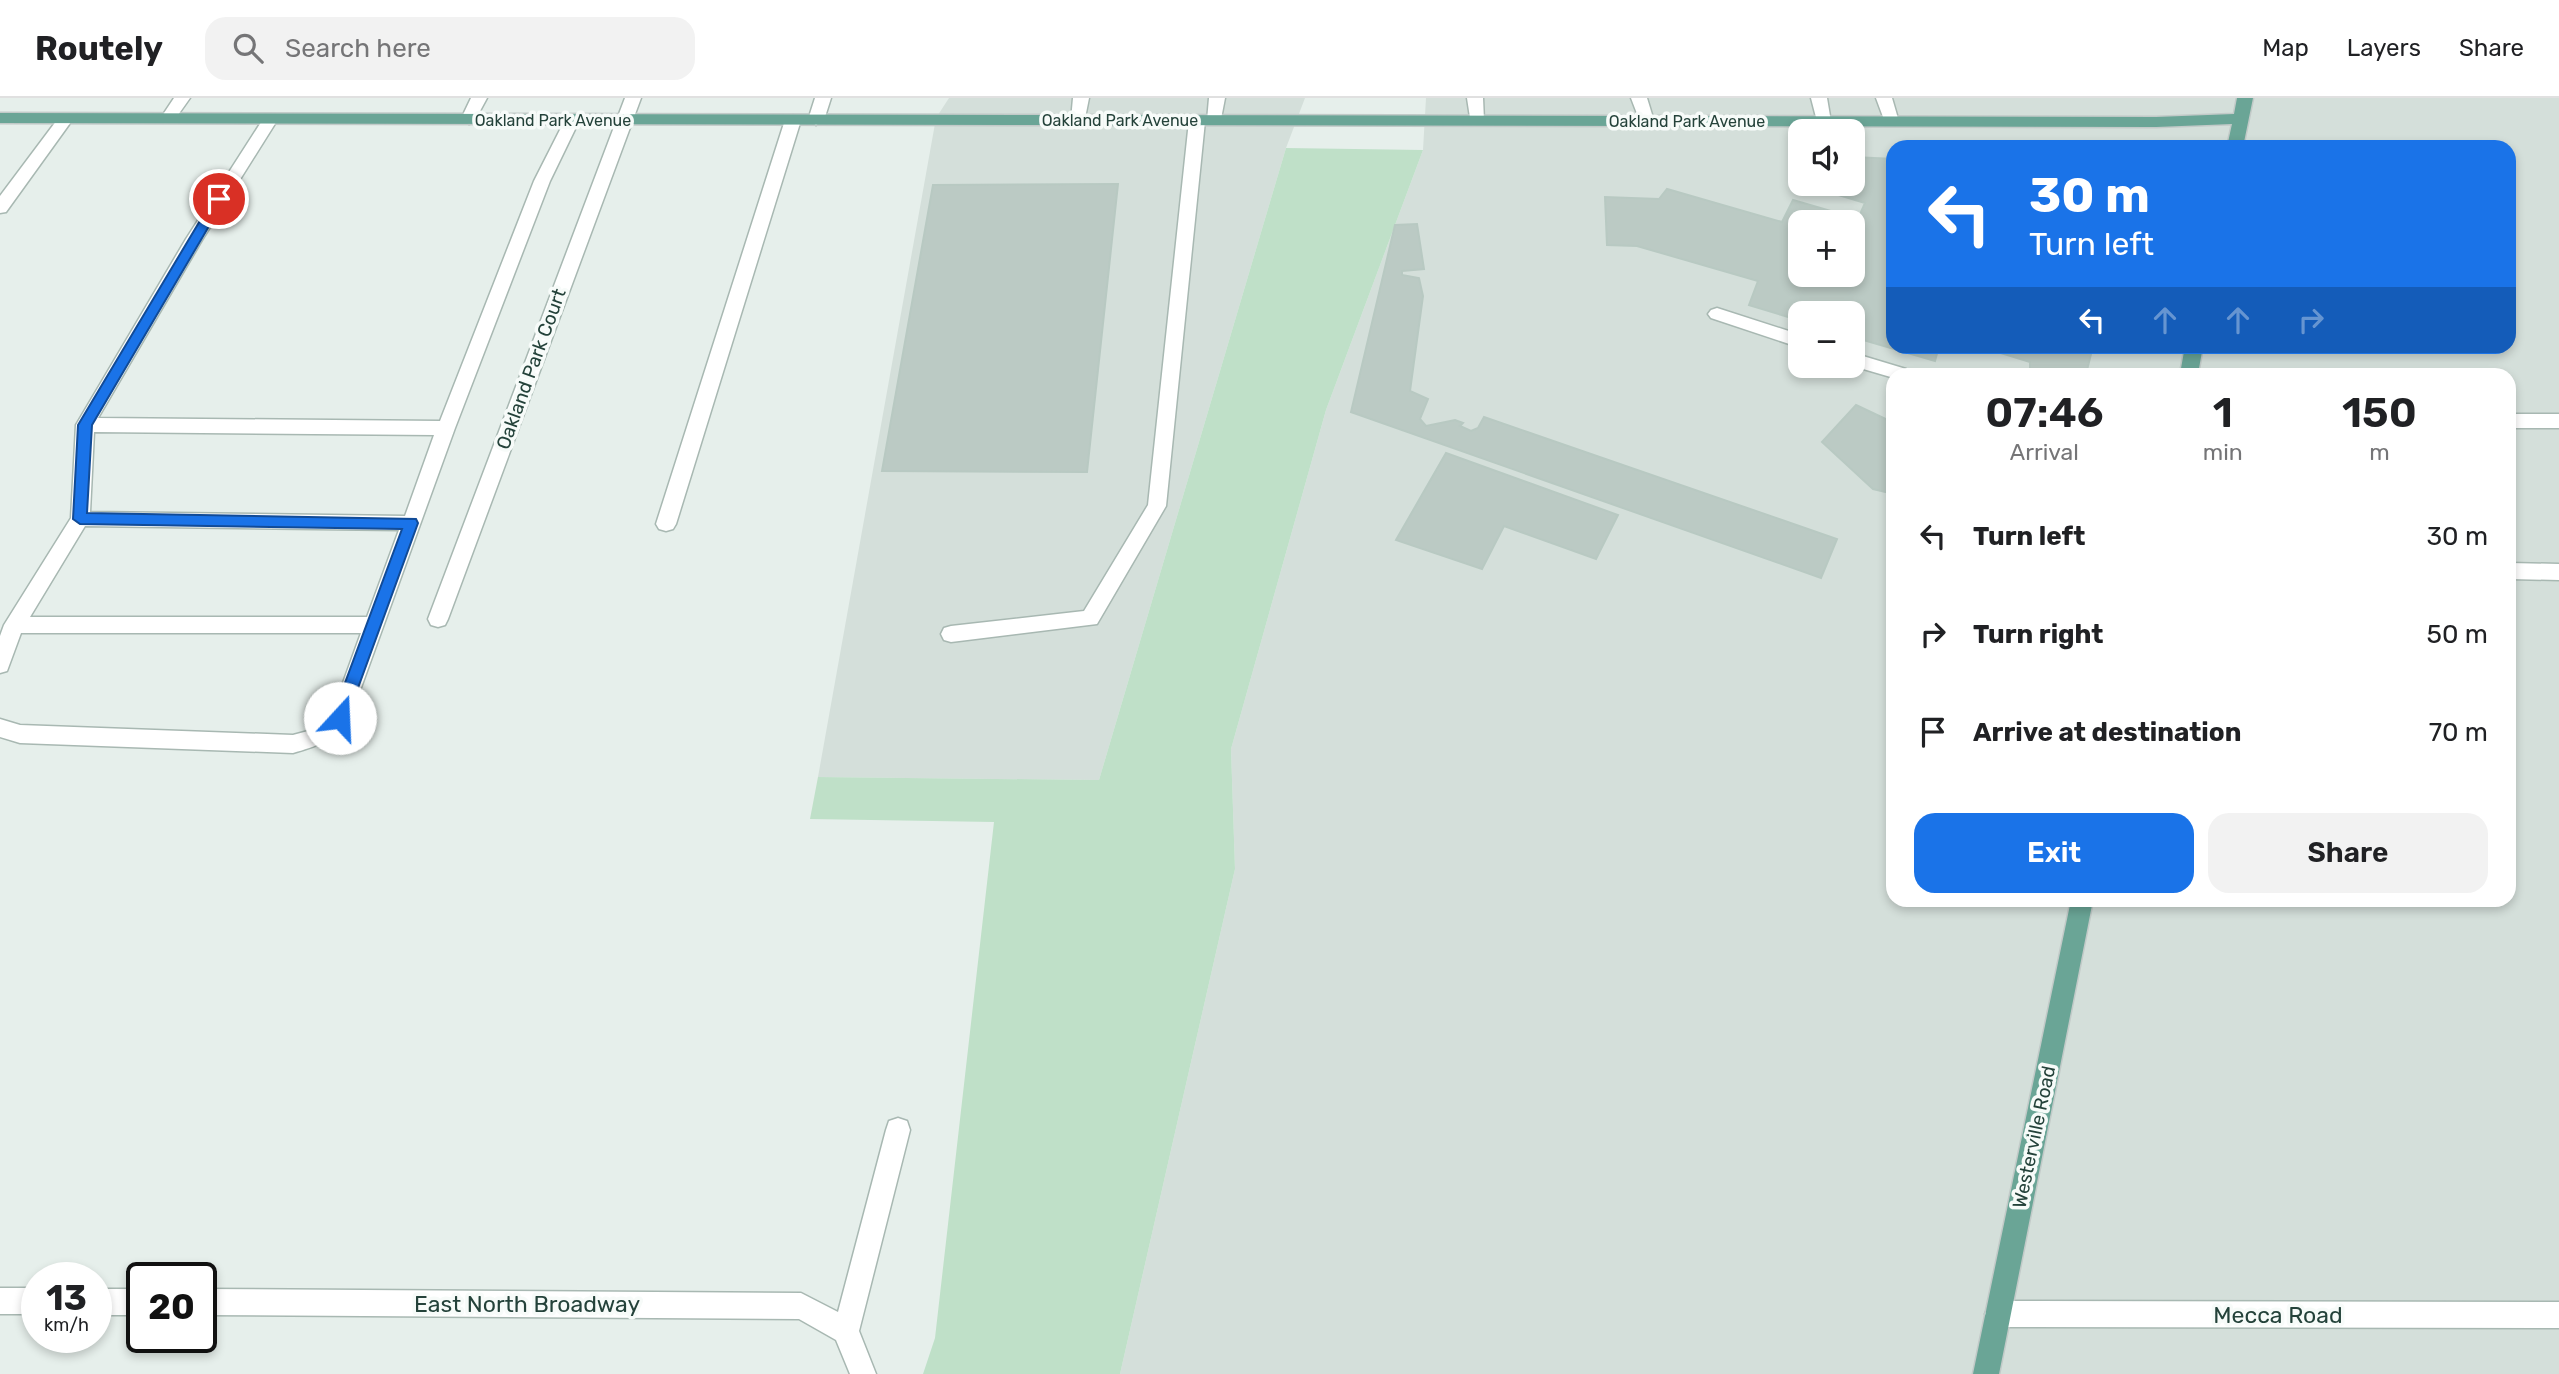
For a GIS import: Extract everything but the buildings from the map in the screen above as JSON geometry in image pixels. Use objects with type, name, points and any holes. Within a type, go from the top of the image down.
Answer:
[{"type":"main road","points":[[2236,140],[2245,98]]},
{"type":"main road","name":"Oakland Park Avenue","points":[[0,118],[1788,122]]},
{"type":"main road","name":"Oakland Park Avenue","points":[[1865,122],[2156,122],[2241,119]]},
{"type":"main road","name":"Westerville Road","points":[[1986,1374],[2081,907]]},
{"type":"street","points":[[169,119],[182,98]]},
{"type":"street","points":[[469,119],[479,98]]},
{"type":"street","name":"Oakland Park Court","points":[[438,619],[633,98]]},
{"type":"street","points":[[816,120],[823,98]]},
{"type":"street","points":[[1079,120],[1081,98]]},
{"type":"street","points":[[951,634],[1090,618],[1157,506],[1206,121],[1217,98]]},
{"type":"street","points":[[1475,98],[1476,121]]},
{"type":"street","points":[[1639,98],[1646,121]]},
{"type":"street","points":[[1819,98],[1822,119]]},
{"type":"street","points":[[1884,98],[1891,122]]},
{"type":"street","points":[[0,208],[65,119]]},
{"type":"street","points":[[0,665],[14,625],[80,519],[85,425],[194,239],[270,119]]},
{"type":"street","points":[[0,728],[20,734],[293,744],[314,738],[340,718],[446,428],[542,181],[572,120]]},
{"type":"street","points":[[666,524],[793,120]]},
{"type":"street","points":[[1717,314],[1788,338]]},
{"type":"street","points":[[1865,363],[1886,370]]},
{"type":"street","points":[[2516,422],[2559,421]]},
{"type":"street","points":[[85,425],[446,428]]},
{"type":"street","points":[[80,519],[411,523]]},
{"type":"street","points":[[2516,571],[2559,572]]},
{"type":"street","points":[[14,625],[374,625]]},
{"type":"street","points":[[863,1374],[846,1331],[898,1130]]},
{"type":"street","points":[[0,1301],[21,1301]]},
{"type":"street","name":"East North Broadway","points":[[217,1302],[801,1306],[846,1331]]},
{"type":"street","name":"Mecca Road","points":[[1998,1314],[2559,1315]]},
{"type":"shaded area","points":[[949,98],[1305,98],[1286,148],[1099,780],[818,777],[936,118]]},
{"type":"shaded area","points":[[1426,98],[2559,98],[2559,1374],[1120,1374],[1235,869],[1231,749],[1326,410],[1423,150]]},
{"type":"green space","points":[[1286,148],[1423,150],[1326,410],[1231,749],[1235,869],[1120,1374],[923,1374],[935,1338],[994,822],[810,819],[818,777],[1099,780]]},
{"type":"route","points":[[219,199],[85,425],[80,519],[411,523],[340,718]]}]
